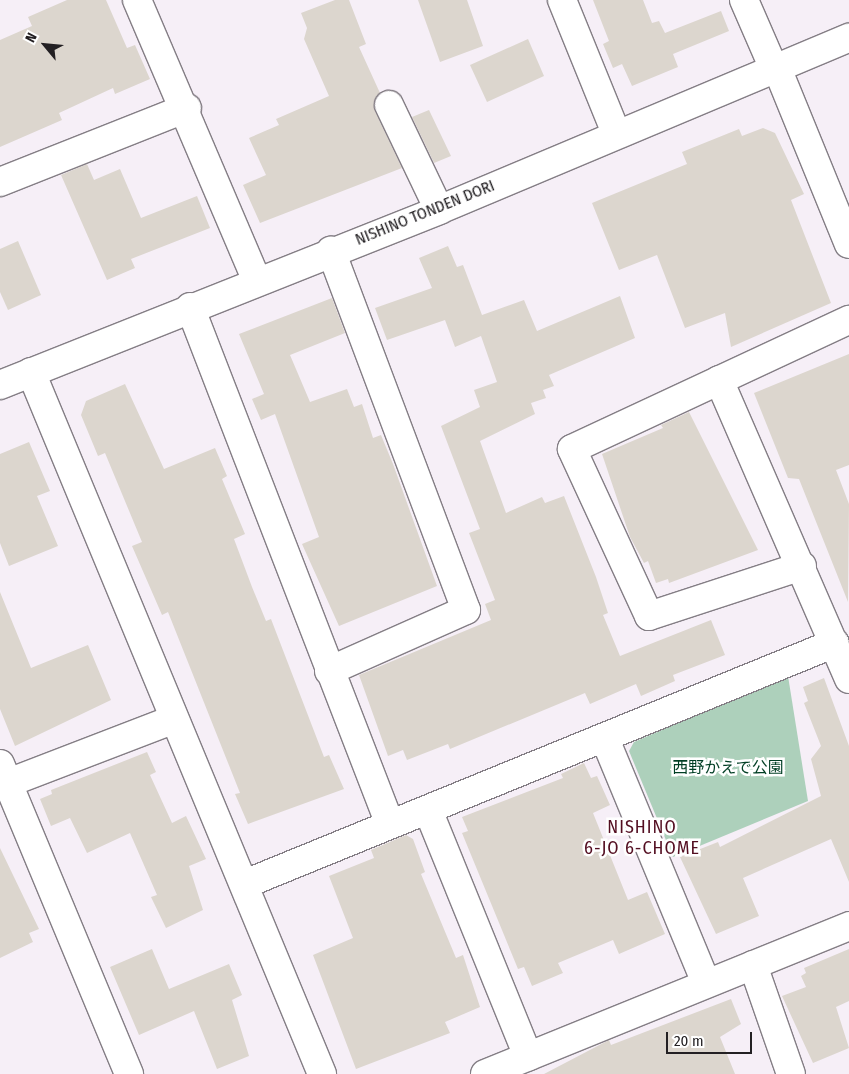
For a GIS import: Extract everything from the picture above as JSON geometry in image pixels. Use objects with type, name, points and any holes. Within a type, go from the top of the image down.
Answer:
[{"type":"street","points":[[137,0],[187,108],[257,281]]},
{"type":"street","points":[[562,0],[616,133]]},
{"type":"street","points":[[744,0],[775,68],[849,244]]},
{"type":"street","name":"NISHINO TONDEN DORI","points":[[0,385],[331,250],[438,210],[616,133],[849,38]]},
{"type":"street","points":[[389,105],[438,210]]},
{"type":"street","points":[[0,182],[187,108]]},
{"type":"street","points":[[329,671],[466,610],[331,250]]},
{"type":"street","points":[[190,307],[329,671],[389,822]]},
{"type":"street","points":[[802,566],[649,616],[572,449],[849,320]]},
{"type":"street","points":[[31,372],[172,720],[245,884],[322,1074]]},
{"type":"street","points":[[719,380],[802,566],[849,679]]},
{"type":"street","points":[[245,884],[389,822],[428,810],[835,644]]},
{"type":"street","points":[[129,1074],[4,773],[172,720]]},
{"type":"street","points":[[605,739],[706,983]]},
{"type":"street","points":[[428,810],[528,1056]]},
{"type":"street","points":[[485,1074],[849,926]]},
{"type":"street","points":[[753,965],[791,1074]]},
{"type":"green space","name":"西野かえで公園","points":[[788,676],[808,801],[673,857],[629,751],[634,742]]},
{"type":"building","points":[[67,0],[106,0],[127,48],[135,45],[150,79],[115,94],[113,88],[59,113],[62,120],[0,147],[0,40],[32,26],[28,17]]},
{"type":"building","points":[[335,0],[349,0],[366,44],[359,47],[380,93],[375,111],[402,168],[260,223],[243,185],[266,175],[249,138],[279,125],[276,119],[329,96],[304,39],[307,28],[301,13]]},
{"type":"building","points":[[418,0],[467,0],[483,46],[440,62]]},
{"type":"building","points":[[593,0],[643,0],[652,23],[659,21],[665,33],[721,11],[729,31],[673,54],[678,67],[632,86],[622,64],[613,68],[603,44],[609,41]]},
{"type":"building","points":[[528,39],[544,76],[487,102],[470,65]]},
{"type":"building","points":[[429,110],[451,156],[434,163],[412,117]]},
{"type":"building","points":[[763,128],[775,133],[804,194],[791,200],[831,303],[731,347],[725,313],[685,328],[657,255],[619,270],[592,203],[687,164],[682,152],[739,129],[742,136]]},
{"type":"building","points":[[87,164],[94,180],[120,169],[141,218],[197,196],[210,228],[131,259],[135,268],[107,280],[61,175]]},
{"type":"building","points":[[18,241],[41,295],[8,310],[0,292],[0,249]]},
{"type":"building","points":[[448,246],[457,267],[463,265],[482,315],[524,300],[537,331],[620,296],[635,338],[549,375],[554,386],[543,390],[546,398],[531,403],[535,414],[480,441],[506,513],[542,497],[545,503],[564,496],[596,577],[608,613],[603,615],[620,656],[711,620],[725,655],[673,675],[675,681],[641,696],[636,684],[590,704],[585,693],[450,749],[448,744],[407,760],[403,750],[388,756],[359,675],[491,620],[485,604],[495,600],[469,533],[480,529],[441,426],[480,407],[474,390],[497,382],[481,336],[455,347],[445,320],[387,340],[375,308],[432,288],[419,258]]},
{"type":"building","points":[[332,298],[345,333],[290,355],[310,402],[347,389],[354,407],[362,404],[373,438],[381,435],[393,464],[437,586],[339,626],[302,544],[319,537],[275,414],[261,420],[252,399],[264,394],[239,334]]},
{"type":"building","points":[[849,354],[849,465],[836,470],[849,504],[848,602],[799,479],[788,478],[754,393]]},
{"type":"building","points":[[125,384],[164,469],[215,448],[227,476],[222,479],[245,534],[234,539],[252,587],[266,621],[271,619],[324,757],[329,755],[344,789],[248,824],[235,794],[240,793],[168,612],[162,615],[132,546],[142,542],[105,453],[98,456],[81,415],[86,401]]},
{"type":"building","points":[[689,412],[758,550],[669,583],[668,579],[656,583],[648,561],[644,563],[630,537],[602,454],[663,428],[661,425]]},
{"type":"building","points":[[29,442],[50,491],[37,496],[58,546],[9,566],[0,543],[0,454]]},
{"type":"building","points":[[0,592],[31,668],[88,645],[111,700],[15,746],[0,709]]},
{"type":"building","points":[[824,678],[849,746],[849,882],[831,839],[743,878],[759,916],[716,934],[680,857],[718,842],[720,847],[821,796],[811,759],[821,746],[804,703],[808,701],[803,687]]},
{"type":"building","points":[[147,752],[156,772],[150,775],[172,823],[186,816],[206,859],[189,866],[203,910],[166,928],[151,897],[157,895],[130,833],[87,853],[70,818],[51,826],[40,799],[52,794],[51,790]]},
{"type":"building","points":[[584,763],[591,778],[597,776],[610,805],[593,813],[628,900],[647,892],[665,934],[619,954],[613,940],[558,963],[563,973],[532,986],[524,967],[518,969],[462,833],[468,831],[462,817],[563,778],[561,774]]},
{"type":"building","points":[[406,835],[413,839],[425,872],[421,874],[456,958],[463,955],[480,1007],[445,1022],[450,1033],[356,1069],[313,955],[353,938],[329,876],[374,858],[371,850]]},
{"type":"building","points":[[0,848],[39,929],[29,933],[33,942],[0,958]]},
{"type":"building","points":[[152,949],[169,989],[229,964],[242,995],[232,1000],[249,1056],[217,1069],[194,1011],[139,1035],[110,967]]},
{"type":"building","points":[[849,949],[849,1001],[836,1007],[849,1048],[813,1063],[782,996],[806,987],[801,976],[806,973],[804,968]]},
{"type":"building","points":[[731,999],[741,1024],[720,1037],[735,1074],[544,1074],[609,1040],[611,1045]]},
{"type":"district","name":"NISHINO 6-JO 6-CHOME","points":[[642,838]]}]
